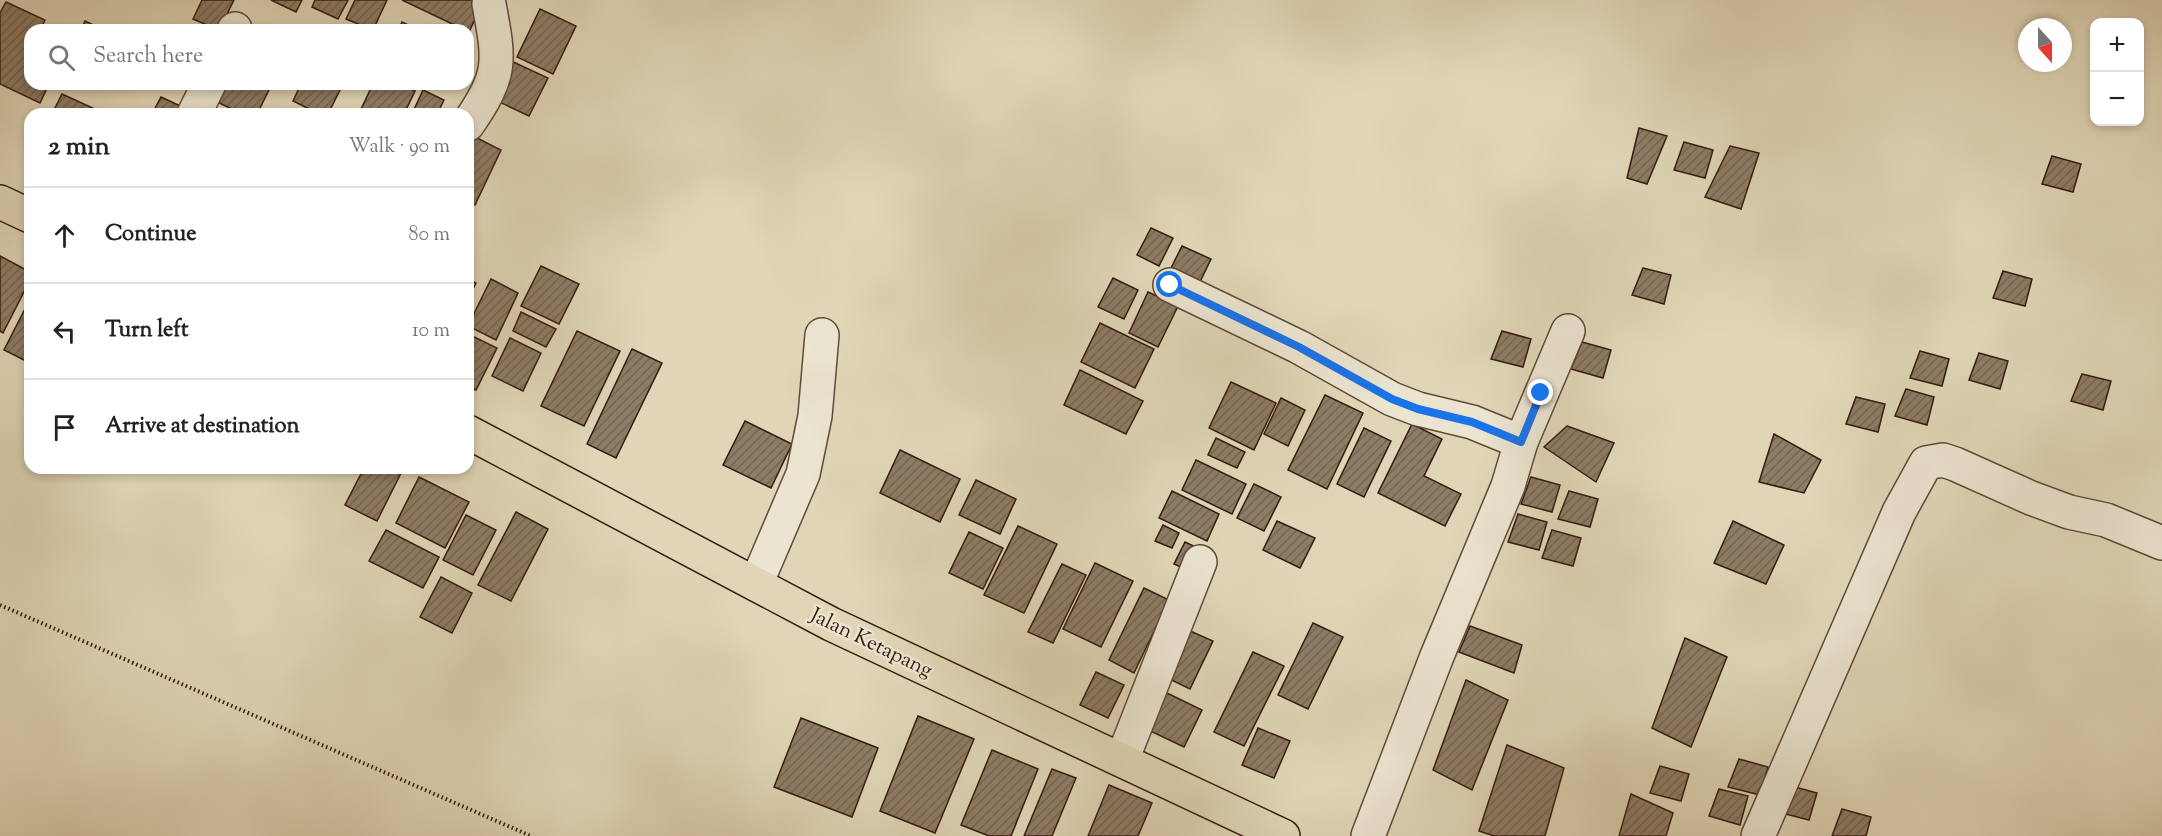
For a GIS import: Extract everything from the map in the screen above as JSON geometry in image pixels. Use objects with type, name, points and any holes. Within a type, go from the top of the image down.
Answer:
[{"type":"main road","points":[[0,202],[24,213]]},
{"type":"main road","name":"Jalan Ketapang","points":[[474,435],[831,624],[1283,836]]},
{"type":"street","points":[[474,115],[487,96],[497,69],[498,53],[489,4]]},
{"type":"street","points":[[197,108],[205,90]]},
{"type":"street","points":[[1170,285],[1299,347],[1392,399],[1418,409],[1472,422],[1521,442]]},
{"type":"street","points":[[1368,836],[1437,656],[1508,486],[1521,442],[1568,331]]},
{"type":"street","points":[[756,584],[803,474],[815,416],[822,335]]},
{"type":"street","points":[[1758,836],[1790,759],[1821,698],[1899,512],[1926,463],[1943,460],[1955,464],[2031,498],[2069,512],[2106,520],[2162,543]]},
{"type":"street","points":[[1122,760],[1200,562]]},
{"type":"path","points":[[0,605],[531,836]]},
{"type":"building","points":[[202,0],[234,0],[222,24],[205,24],[193,19]]},
{"type":"building","points":[[271,0],[302,0],[296,12]]},
{"type":"building","points":[[315,0],[348,0],[338,19],[312,7]]},
{"type":"building","points":[[355,0],[387,0],[376,24],[358,24],[346,19]]},
{"type":"building","points":[[402,0],[479,0],[483,2],[473,24],[452,24]]},
{"type":"building","points":[[6,2],[45,20],[43,24],[24,24],[24,90],[46,90],[40,103],[0,84],[0,13]]},
{"type":"building","points":[[540,9],[576,26],[553,74],[517,57]]},
{"type":"building","points":[[509,60],[548,78],[529,116],[491,98]]},
{"type":"building","points":[[223,90],[269,90],[260,108],[230,108],[217,102]]},
{"type":"building","points":[[298,90],[340,90],[331,108],[307,108],[293,101]]},
{"type":"building","points":[[370,90],[415,91],[407,108],[361,108]]},
{"type":"building","points":[[423,90],[444,100],[440,108],[415,108]]},
{"type":"building","points":[[62,94],[93,108],[55,108]]},
{"type":"building","points":[[161,97],[185,108],[155,108]]},
{"type":"building","points":[[1639,128],[1667,136],[1647,184],[1627,178]]},
{"type":"building","points":[[475,137],[501,150],[475,205],[474,204]]},
{"type":"building","points":[[1684,142],[1713,150],[1705,178],[1674,170]]},
{"type":"building","points":[[1730,146],[1759,153],[1741,209],[1705,197]]},
{"type":"building","points":[[2052,156],[2081,164],[2073,192],[2042,184]]},
{"type":"building","points":[[1151,228],[1173,238],[1159,266],[1137,255]]},
{"type":"building","points":[[1182,246],[1211,259],[1198,286],[1169,272]]},
{"type":"building","points":[[0,256],[24,269],[24,292],[3,333],[0,331]]},
{"type":"building","points":[[541,266],[579,284],[559,324],[521,306]]},
{"type":"building","points":[[1643,268],[1671,275],[1664,304],[1632,295]]},
{"type":"building","points":[[2003,271],[2032,279],[2025,306],[1993,298]]},
{"type":"building","points":[[1113,278],[1138,290],[1124,319],[1098,307]]},
{"type":"building","points":[[491,279],[518,293],[496,340],[474,329],[474,314]]},
{"type":"building","points":[[1148,292],[1178,306],[1158,347],[1129,333]]},
{"type":"building","points":[[24,311],[24,360],[4,350]]},
{"type":"building","points":[[521,312],[556,329],[546,347],[513,331]]},
{"type":"building","points":[[1100,323],[1154,349],[1135,388],[1081,362]]},
{"type":"building","points":[[577,331],[620,351],[584,426],[541,406]]},
{"type":"building","points":[[1502,331],[1531,339],[1523,367],[1491,359]]},
{"type":"building","points":[[474,337],[497,348],[476,390],[474,389]]},
{"type":"building","points":[[510,338],[541,353],[523,391],[492,376]]},
{"type":"building","points":[[1582,342],[1611,350],[1603,378],[1571,369]]},
{"type":"building","points":[[632,349],[662,363],[616,458],[587,444]]},
{"type":"building","points":[[1920,351],[1949,359],[1942,386],[1910,378]]},
{"type":"building","points":[[1979,353],[2008,361],[2000,389],[1969,380]]},
{"type":"building","points":[[1080,370],[1143,401],[1126,434],[1064,405]]},
{"type":"building","points":[[2082,374],[2111,381],[2103,410],[2071,401]]},
{"type":"building","points":[[1231,382],[1276,403],[1254,450],[1209,428]]},
{"type":"building","points":[[1906,389],[1934,397],[1927,425],[1895,416]]},
{"type":"building","points":[[1325,395],[1363,413],[1327,489],[1288,470]]},
{"type":"building","points":[[1856,397],[1885,404],[1878,432],[1846,424]]},
{"type":"building","points":[[1281,398],[1305,410],[1288,446],[1264,434]]},
{"type":"building","points":[[745,421],[792,444],[771,488],[723,465]]},
{"type":"building","points":[[1412,424],[1442,439],[1424,476],[1461,494],[1445,526],[1378,493]]},
{"type":"building","points":[[1567,426],[1614,443],[1596,482],[1544,447]]},
{"type":"building","points":[[1364,428],[1391,441],[1364,497],[1337,484]]},
{"type":"building","points":[[1774,434],[1821,460],[1804,493],[1759,482]]},
{"type":"building","points":[[1216,438],[1245,452],[1237,468],[1208,455]]},
{"type":"building","points":[[900,450],[960,479],[940,522],[880,493]]},
{"type":"building","points":[[1196,460],[1246,484],[1232,514],[1182,490]]},
{"type":"building","points":[[361,474],[400,474],[377,521],[345,505]]},
{"type":"building","points":[[419,477],[469,502],[445,548],[396,523]]},
{"type":"building","points":[[1531,477],[1560,485],[1552,512],[1521,504]]},
{"type":"building","points":[[976,480],[1016,499],[1000,534],[959,515]]},
{"type":"building","points":[[1254,484],[1281,497],[1264,531],[1237,518]]},
{"type":"building","points":[[1172,491],[1219,514],[1207,541],[1159,518]]},
{"type":"building","points":[[1569,491],[1598,499],[1590,527],[1558,519]]},
{"type":"building","points":[[516,512],[548,529],[511,601],[478,585]]},
{"type":"building","points":[[1518,514],[1547,522],[1539,550],[1508,542]]},
{"type":"building","points":[[466,515],[496,530],[473,575],[443,560]]},
{"type":"building","points":[[1277,521],[1315,538],[1300,568],[1263,550]]},
{"type":"building","points":[[1733,521],[1784,545],[1766,584],[1714,563]]},
{"type":"building","points":[[1163,525],[1179,533],[1172,548],[1155,541]]},
{"type":"building","points":[[1018,526],[1057,544],[1024,613],[984,595]]},
{"type":"building","points":[[386,530],[439,557],[423,588],[369,561]]},
{"type":"building","points":[[1552,530],[1581,538],[1573,566],[1542,558]]},
{"type":"building","points":[[969,532],[1003,548],[983,589],[949,573]]},
{"type":"building","points":[[1185,542],[1204,551],[1193,573],[1174,564]]},
{"type":"building","points":[[1095,563],[1133,581],[1101,647],[1063,629]]},
{"type":"building","points":[[1062,564],[1086,575],[1053,643],[1028,632]]},
{"type":"building","points":[[441,577],[472,593],[452,633],[420,617]]},
{"type":"building","points":[[1144,588],[1169,600],[1134,673],[1109,660]]},
{"type":"building","points":[[1313,623],[1343,637],[1308,709],[1278,695]]},
{"type":"building","points":[[1179,626],[1213,641],[1190,689],[1157,673]]},
{"type":"building","points":[[1470,626],[1522,645],[1514,673],[1459,652]]},
{"type":"building","points":[[1685,638],[1727,657],[1691,747],[1652,728]]},
{"type":"building","points":[[1253,652],[1284,666],[1244,746],[1214,732]]},
{"type":"building","points":[[1096,672],[1124,685],[1108,718],[1080,705]]},
{"type":"building","points":[[1466,680],[1508,700],[1472,790],[1433,770]]},
{"type":"building","points":[[1165,692],[1202,710],[1184,747],[1146,729]]},
{"type":"building","points":[[918,716],[974,739],[935,833],[880,811]]},
{"type":"building","points":[[801,718],[878,748],[852,817],[774,787]]},
{"type":"building","points":[[1258,728],[1290,741],[1274,778],[1242,765]]},
{"type":"building","points":[[1507,745],[1564,768],[1545,836],[1494,836],[1479,831]]},
{"type":"building","points":[[992,750],[1038,769],[1011,836],[989,836],[961,825]]},
{"type":"building","points":[[1739,759],[1768,767],[1760,795],[1728,787]]},
{"type":"building","points":[[1660,766],[1689,774],[1681,801],[1650,793]]},
{"type":"building","points":[[1052,769],[1076,778],[1052,836],[1024,836]]},
{"type":"building","points":[[1109,785],[1152,803],[1138,836],[1088,836]]},
{"type":"building","points":[[1788,785],[1817,793],[1809,820],[1778,812]]},
{"type":"building","points":[[1719,789],[1748,796],[1740,825],[1709,816]]},
{"type":"building","points":[[1631,794],[1673,813],[1666,836],[1619,836]]},
{"type":"building","points":[[1842,809],[1871,817],[1866,836],[1832,836]]},
{"type":"route","points":[[1170,285],[1299,347],[1392,399],[1418,409],[1472,422],[1521,442],[1541,393]]}]
